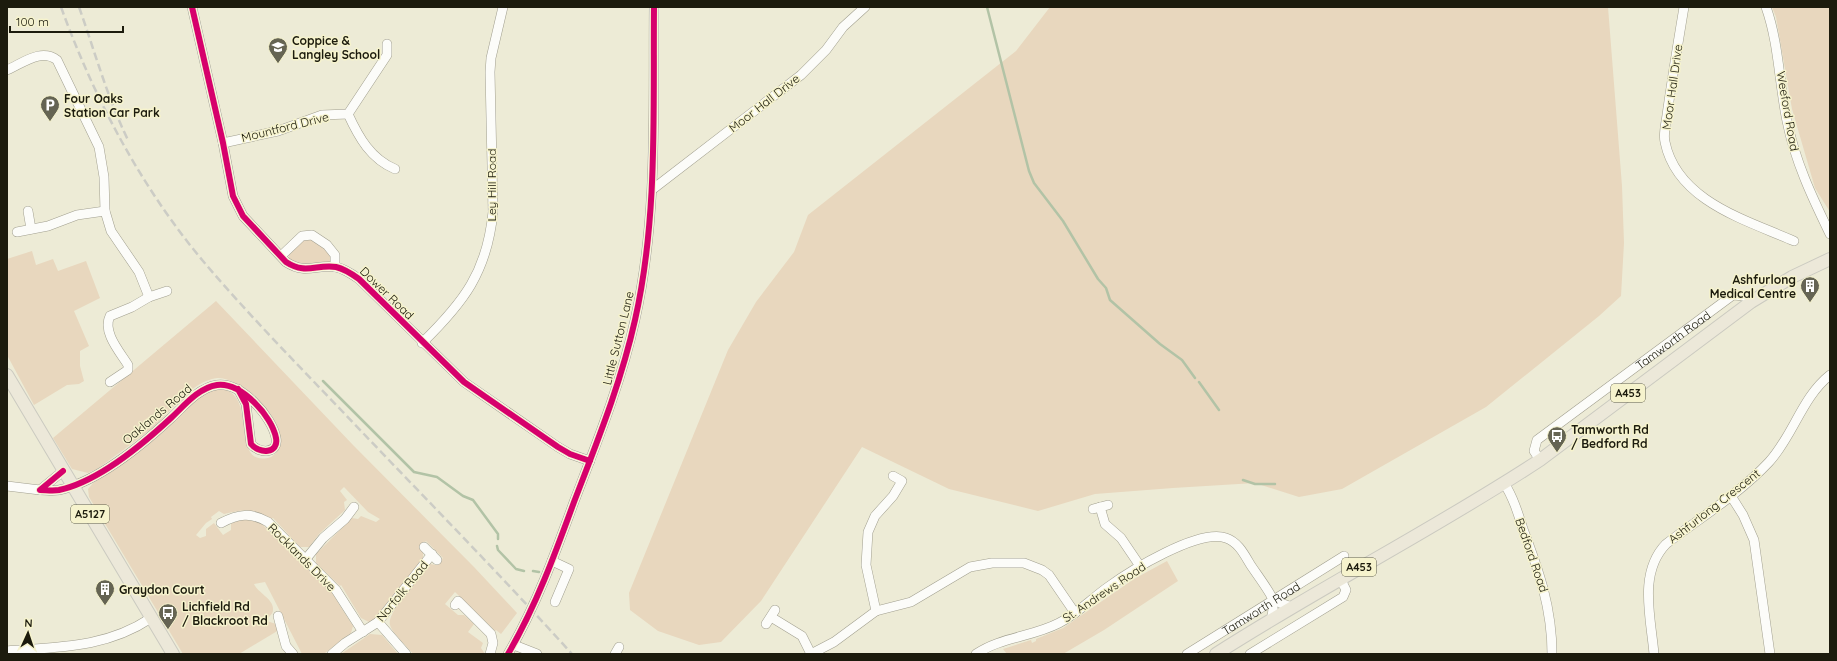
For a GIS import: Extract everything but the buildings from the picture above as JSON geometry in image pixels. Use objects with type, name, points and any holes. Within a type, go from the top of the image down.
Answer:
[{"type":"main road","name":"Tamworth Road","points":[[1216,654],[1291,607],[1504,483],[1540,460],[1751,302],[1792,277],[1830,259]]},
{"type":"main road","name":"A5127","points":[[7,375],[173,654]]},
{"type":"street","name":"Dower Road","points":[[192,7],[223,142],[230,185],[237,206],[243,216],[281,256],[294,267],[303,270],[335,267],[343,269],[359,279],[422,343],[464,382],[498,408],[558,447],[570,454],[590,461]]},
{"type":"street","name":"Ley Hill Road","points":[[422,343],[444,321],[465,296],[483,260],[491,235],[493,212],[490,72],[491,58],[502,7]]},
{"type":"street","name":"Little Sutton Lane","points":[[508,654],[552,561],[618,386],[634,326],[642,286],[653,189],[654,7]]},
{"type":"street","name":"Moor Hall Drive","points":[[653,189],[801,75],[826,50],[843,27],[865,7]]},
{"type":"street","name":"Moor Hall Drive","points":[[1684,7],[1664,141],[1671,162],[1682,179],[1704,198],[1728,212],[1794,241]]},
{"type":"street","name":"Weeford Road","points":[[1766,7],[1777,51],[1784,101],[1793,146],[1799,166],[1830,234]]},
{"type":"street","points":[[390,48],[387,55],[348,114],[361,141],[372,154],[390,169]]},
{"type":"street","points":[[7,70],[39,55],[47,54],[57,60],[99,147],[104,177],[105,211],[111,232],[139,272],[149,297]]},
{"type":"street","name":"Mountford Drive","points":[[223,142],[278,131],[322,115],[348,114]]},
{"type":"street","points":[[28,211],[31,229]]},
{"type":"street","points":[[17,232],[48,226],[77,215],[105,211]]},
{"type":"street","points":[[281,256],[302,236],[312,235],[327,245],[335,255],[335,267]]},
{"type":"street","points":[[110,382],[128,370],[128,365],[109,334],[108,320],[114,314],[132,307],[149,297],[167,291]]},
{"type":"street","name":"Tamworth Road","points":[[1540,460],[1534,451],[1537,440],[1733,295],[1745,296],[1751,302]]},
{"type":"street","name":"Ashfurlong Crescent","points":[[1654,654],[1648,582],[1655,558],[1666,544],[1731,496],[1768,462],[1788,436],[1813,393],[1830,375]]},
{"type":"street","name":"Oaklands Road","points":[[7,486],[40,490],[57,490],[73,486],[130,453],[206,388],[225,385],[238,389]]},
{"type":"street","points":[[238,389],[270,421],[276,440],[275,445],[270,451],[262,452],[255,449],[251,444],[246,404],[238,389]]},
{"type":"street","points":[[40,490],[63,471]]},
{"type":"street","points":[[876,611],[866,566],[868,532],[875,516],[893,496],[902,481],[893,476]]},
{"type":"street","name":"Bedford Road","points":[[1504,483],[1512,498],[1545,591],[1551,625],[1552,654]]},
{"type":"street","points":[[1731,496],[1743,515],[1754,540],[1770,654]]},
{"type":"street","points":[[1100,507],[1105,524],[1122,538],[1140,566]]},
{"type":"street","points":[[305,560],[322,538],[345,519],[355,508]]},
{"type":"street","name":"Rocklands Drive","points":[[221,523],[239,515],[259,517],[268,522],[336,590],[364,632]]},
{"type":"street","name":"St. Andrews Road","points":[[976,654],[1008,639],[1047,629],[1075,613],[1108,586],[1140,566],[1198,538],[1216,536],[1226,538],[1242,551],[1273,600]]},
{"type":"street","name":"Norfolk Road","points":[[332,654],[378,622],[435,557],[424,547]]},
{"type":"street","name":"Tamworth Road","points":[[1187,654],[1273,600],[1332,558],[1344,556]]},
{"type":"street","points":[[552,561],[568,569],[555,602]]},
{"type":"street","points":[[770,617],[802,636],[811,654],[834,642],[876,611],[911,602],[970,568],[992,563],[1008,562],[1024,563],[1050,575],[1075,613]]},
{"type":"street","points":[[1250,654],[1343,597],[1346,590],[1340,578]]},
{"type":"street","points":[[1272,619],[1273,600],[1291,607]]},
{"type":"street","points":[[456,605],[458,601],[491,634],[493,643],[490,654]]},
{"type":"street","points":[[278,616],[286,646],[293,654]]},
{"type":"street","points":[[7,651],[63,647],[104,640],[135,629],[151,618]]},
{"type":"street","points":[[378,622],[406,654]]},
{"type":"street","points":[[514,644],[537,654]]},
{"type":"shaded area","points":[[1050,7],[1608,7],[1622,186],[1624,243],[1621,296],[1599,316],[1486,407],[1342,489],[1299,497],[1255,483],[1173,488],[1095,494],[1038,511],[949,489],[862,447],[761,601],[721,642],[699,645],[658,631],[630,610],[629,593],[728,350],[756,302],[794,252],[808,215],[1016,51]]},
{"type":"shaded area","points":[[1772,7],[1830,7],[1830,212],[1815,188],[1792,109],[1776,17]]},
{"type":"shaded area","points":[[309,237],[332,254],[330,263],[304,266],[289,259],[289,253],[299,242]]},
{"type":"shaded area","points":[[32,251],[36,265],[53,259],[58,271],[86,261],[100,298],[74,311],[89,346],[80,351],[80,366],[84,381],[79,384],[67,385],[34,405],[7,355],[7,259]]},
{"type":"shaded area","points":[[216,301],[353,445],[474,567],[517,613],[501,634],[496,630],[495,631],[455,592],[445,604],[458,615],[464,615],[474,624],[468,632],[483,643],[481,648],[485,654],[413,654],[391,628],[390,619],[399,603],[430,564],[436,565],[443,558],[426,541],[419,547],[423,553],[423,558],[375,619],[369,622],[361,618],[341,585],[340,586],[316,563],[316,554],[352,518],[358,519],[361,516],[376,522],[380,519],[368,512],[344,487],[340,491],[347,500],[344,502],[345,510],[319,534],[309,547],[300,547],[273,518],[271,519],[248,510],[224,514],[219,511],[211,517],[212,519],[206,523],[196,535],[200,538],[206,536],[206,529],[214,523],[223,535],[231,530],[231,524],[238,520],[250,520],[261,523],[332,593],[353,626],[351,633],[325,653],[302,654],[265,582],[254,584],[273,606],[273,612],[267,621],[276,624],[279,630],[239,654],[183,654],[89,497],[88,489],[93,483],[112,471],[156,438],[183,411],[199,398],[211,391],[222,389],[233,394],[239,404],[243,417],[247,443],[251,453],[258,458],[271,457],[279,447],[280,435],[275,421],[253,396],[240,386],[228,380],[217,378],[198,385],[181,399],[151,429],[97,469],[88,473],[72,469],[53,438]]},
{"type":"shaded area","points":[[1167,561],[1178,581],[1104,630],[1063,654],[1007,654],[1003,649],[1031,640],[1032,643],[1036,641],[1036,639],[1063,628],[1134,579]]},
{"type":"shaded area","points":[[370,634],[382,635],[398,654],[341,654]]},
{"type":"waterway","points":[[987,7],[1029,171],[1034,183],[1063,221],[1098,279],[1106,288],[1110,300],[1160,344],[1182,360],[1195,378]]},
{"type":"waterway","points":[[323,381],[414,472],[437,477],[463,496],[473,500],[498,534],[498,539]]},
{"type":"waterway","points":[[1199,382],[1219,410]]},
{"type":"waterway","points":[[1243,480],[1255,484],[1275,484]]},
{"type":"waterway","points":[[497,546],[498,550],[516,569],[524,571]]},
{"type":"waterway","points":[[533,571],[539,572]]},
{"type":"railway","points":[[61,7],[88,75],[104,108],[140,172],[180,233],[203,261],[289,356],[487,562],[572,654]]},
{"type":"railway","points":[[79,7],[107,91],[128,140]]},
{"type":"cycle path","points":[[192,7],[223,143],[233,196],[243,216],[286,262],[293,266],[305,269],[329,266],[336,267],[345,270],[359,279],[464,382],[558,447],[570,454],[590,461]]},
{"type":"cycle path","points":[[508,654],[536,599],[560,541],[608,412],[623,367],[635,320],[648,243],[651,204],[654,125],[654,7]]},
{"type":"cycle path","points":[[63,471],[40,490],[59,490],[74,486],[103,471],[147,440],[186,403],[204,390],[217,385],[236,389],[245,395],[254,402],[262,411],[273,429],[276,438],[276,443],[272,450],[259,450],[251,444],[246,404],[238,389]]},
{"type":"place","name":"Coppice & Langley School","points":[[278,64]]},
{"type":"place","name":"Four Oaks Station Car Park","points":[[50,122]]},
{"type":"place","name":"Ashfurlong Medical Centre","points":[[1810,303]]},
{"type":"place","name":"Tamworth Rd / Bedford Rd","points":[[1557,453]]},
{"type":"place","name":"Graydon Court","points":[[105,606]]},
{"type":"place","name":"Lichfield Rd / Blackroot Rd","points":[[168,630]]}]
